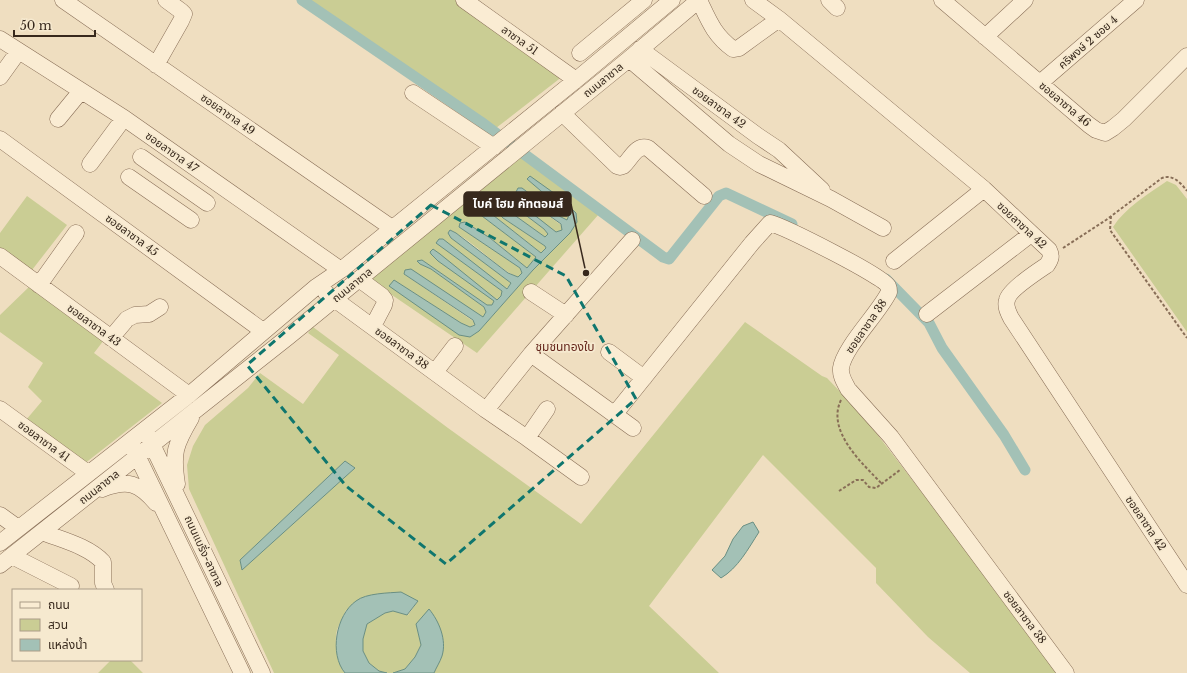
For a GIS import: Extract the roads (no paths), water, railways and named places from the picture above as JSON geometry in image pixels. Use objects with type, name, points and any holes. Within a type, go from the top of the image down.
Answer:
[{"type":"street","name":"ซอยลาซาล 49","points":[[63,0],[392,228]]},
{"type":"street","points":[[156,65],[184,14],[166,0]]},
{"type":"street","name":"ลาซาล 51","points":[[464,0],[576,80]]},
{"type":"street","points":[[580,53],[644,0]]},
{"type":"street","name":"ถนนลาซาล","points":[[0,543],[188,395],[316,287],[341,270],[494,147],[672,0]]},
{"type":"street","points":[[699,0],[716,34],[733,49],[739,48],[779,19]]},
{"type":"street","name":"ถนนลาซาล","points":[[6,560],[288,337],[699,0]]},
{"type":"street","name":"ซอยลาซาล 42","points":[[753,0],[779,19],[984,189],[1049,250],[1051,260],[1047,265],[1014,289],[1007,299],[1007,309],[1015,324],[1187,585]]},
{"type":"street","name":"ซอยลาซาล 46","points":[[942,0],[1092,127],[1105,133],[1124,119],[1187,56]]},
{"type":"street","points":[[985,37],[1025,0]]},
{"type":"street","name":"คริพงษ์ 2 ซอย 4","points":[[1040,83],[1136,0]]},
{"type":"street","name":"ซอยลาซาล 47","points":[[0,39],[18,52],[124,118],[341,270]]},
{"type":"street","points":[[0,77],[18,52]]},
{"type":"street","points":[[634,54],[699,119],[729,144],[759,164],[883,228]]},
{"type":"street","name":"ซอยลาซาล 42","points":[[634,54],[711,102],[780,150],[831,200]]},
{"type":"street","points":[[58,119],[81,91]]},
{"type":"street","points":[[413,92],[494,147]]},
{"type":"street","points":[[699,119],[711,102]]},
{"type":"street","points":[[562,113],[617,166],[623,166],[639,148],[643,146],[648,148],[704,196]]},
{"type":"street","points":[[90,164],[124,118]]},
{"type":"street","name":"ซอยลาซาล 45","points":[[0,139],[269,327],[288,337]]},
{"type":"street","points":[[141,157],[207,203]]},
{"type":"street","points":[[154,194],[180,158]]},
{"type":"street","points":[[129,177],[191,220]]},
{"type":"street","points":[[894,261],[984,189]]},
{"type":"street","name":"ซอยลาซาล 38","points":[[614,415],[752,243],[770,223],[828,250],[880,278],[888,286],[889,292],[845,355],[841,369],[843,379],[848,389],[891,437],[1066,673]]},
{"type":"street","points":[[39,285],[76,233]]},
{"type":"street","points":[[927,314],[1031,234]]},
{"type":"street","points":[[486,410],[531,354],[632,240]]},
{"type":"street","name":"ซอยลาซาล 43","points":[[0,256],[188,395]]},
{"type":"street","points":[[359,279],[382,296],[385,300],[373,326]]},
{"type":"street","name":"ซอยลาซาล 38","points":[[316,287],[373,326],[486,410],[581,477]]},
{"type":"street","points":[[531,292],[566,315]]},
{"type":"street","points":[[111,338],[127,320],[135,315],[150,314],[160,307]]},
{"type":"street","points":[[436,372],[455,346]]},
{"type":"street","points":[[609,352],[644,378]]},
{"type":"street","points":[[531,354],[633,428]]},
{"type":"street","points":[[185,511],[175,474],[174,459],[177,444],[192,417],[208,401]]},
{"type":"street","name":"ซอยลาซาล 41","points":[[0,409],[88,473]]},
{"type":"street","points":[[527,438],[547,409]]},
{"type":"street","name":"ถนนแบริ่ง-ลาซาล","points":[[145,429],[262,673]]},
{"type":"street","name":"ถนนแบริ่ง-ลาซาล","points":[[130,440],[242,673]]},
{"type":"street","points":[[82,501],[97,491],[112,485],[127,483],[136,485],[145,491],[163,511],[172,526]]},
{"type":"street","points":[[0,515],[18,528]]},
{"type":"street","points":[[42,532],[81,548],[99,558],[103,562],[103,584],[106,589]]},
{"type":"street","points":[[6,560],[71,586]]},
{"type":"water","points":[[530,176],[558,196],[576,213],[577,222],[570,233],[533,270],[479,331],[470,337],[459,335],[389,286],[394,280],[461,323],[470,327],[475,325],[473,320],[404,274],[405,270],[411,269],[483,317],[486,312],[484,307],[431,269],[417,261],[422,260],[487,305],[492,305],[494,301],[438,261],[430,252],[433,249],[440,254],[497,300],[501,296],[502,291],[436,243],[439,239],[443,239],[507,289],[511,283],[451,238],[448,233],[450,230],[456,233],[508,273],[518,277],[522,273],[520,268],[459,227],[460,223],[465,222],[490,238],[527,268],[536,257],[478,213],[479,208],[484,208],[541,253],[546,248],[545,246],[503,218],[488,203],[489,200],[492,199],[545,237],[548,234],[544,229],[503,198],[501,194],[505,192],[556,232],[562,230],[561,224],[516,192],[518,188],[522,188],[559,216],[567,220],[569,215],[527,179]]},
{"type":"water","points":[[345,461],[355,468],[242,570],[240,560]]},
{"type":"water","points":[[753,522],[759,532],[738,564],[721,578],[712,570],[725,556],[733,539],[743,526]]},
{"type":"water","points":[[401,592],[418,601],[407,615],[393,611],[385,613],[367,624],[363,639],[363,651],[369,663],[379,671],[387,673],[345,673],[337,656],[336,646],[340,625],[349,607],[360,598],[366,596]]},
{"type":"water","points":[[429,609],[439,625],[443,637],[442,656],[434,673],[393,673],[405,669],[415,657],[421,645],[416,624]]},
{"type":"waterway","points":[[302,0],[481,122],[663,257],[669,259],[719,196],[726,193],[792,224]]},
{"type":"waterway","points":[[886,279],[929,323],[942,348],[1004,435],[1025,470]]},
{"type":"place","name":"ไบค์ โฮม คัทตอมส์","points":[[586,273]]},
{"type":"district","name":"ชุมชนทองใบ","points":[[565,347]]}]
